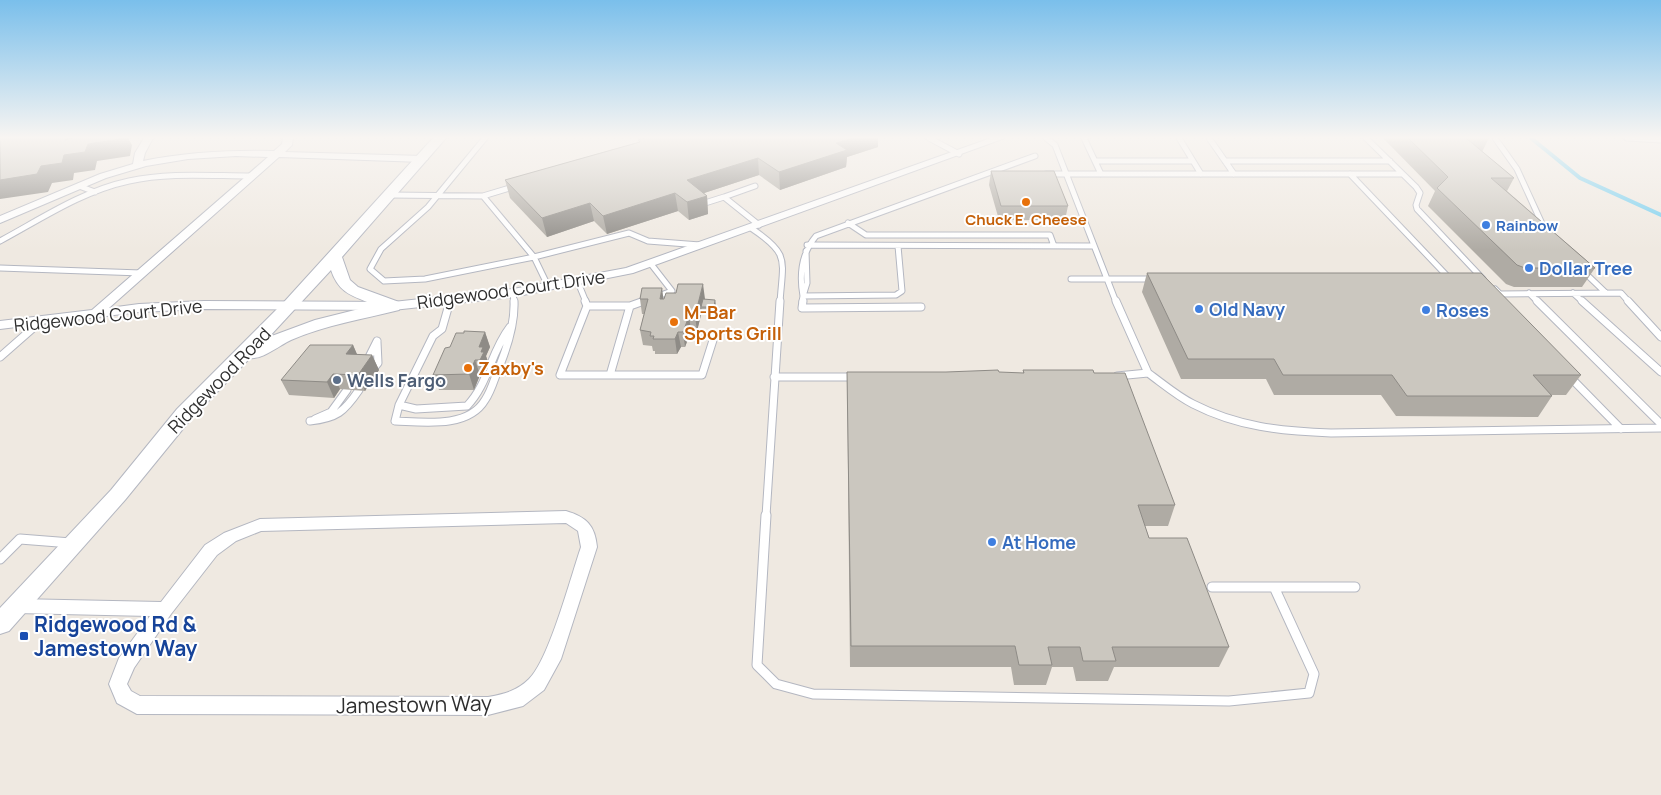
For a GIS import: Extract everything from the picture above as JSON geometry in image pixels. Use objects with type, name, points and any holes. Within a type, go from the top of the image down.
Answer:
[{"type":"street","points":[[0,220],[79,186],[111,175]]},
{"type":"street","name":"Ridgewood Road","points":[[0,624],[118,496],[184,414],[290,306],[408,175]]},
{"type":"street","name":"Ridgewood Court Drive","points":[[0,325],[139,308],[195,305],[393,306],[513,293],[630,271],[900,175]]},
{"type":"street","points":[[94,314],[252,176]]},
{"type":"street","points":[[334,257],[343,282],[352,290],[393,306]]},
{"type":"street","points":[[225,372],[266,345],[297,330],[393,306]]},
{"type":"street","name":"Jamestown Way","points":[[566,517],[578,520],[588,532],[589,547],[552,659],[537,684],[516,700],[488,706],[137,705],[124,697],[118,684],[126,664],[165,609],[211,550],[230,537],[260,525],[566,517]]},
{"type":"street","points":[[16,606],[165,609]]},
{"type":"lane","points":[[0,241],[96,192],[128,181],[163,175]]},
{"type":"lane","points":[[173,175],[252,176]]},
{"type":"lane","points":[[455,175],[425,210],[395,233],[374,257],[370,269],[384,281],[424,279],[534,258],[629,233],[648,242],[704,246]]},
{"type":"lane","points":[[921,307],[802,308],[802,296],[807,283],[806,248],[816,236],[985,175]]},
{"type":"lane","points":[[1065,175],[1106,279],[1148,373],[1191,403],[1218,415],[1256,427],[1288,431],[1661,428]]},
{"type":"lane","points":[[1351,175],[1451,280]]},
{"type":"lane","points":[[1403,175],[1420,193],[1416,205],[1422,215],[1484,280],[1500,294]]},
{"type":"lane","points":[[1519,175],[1546,232]]},
{"type":"lane","points":[[79,186],[96,192]]},
{"type":"lane","points":[[390,195],[439,194],[483,196],[518,186]]},
{"type":"lane","points":[[706,203],[755,186]]},
{"type":"lane","points":[[483,196],[534,258],[548,286]]},
{"type":"lane","points":[[724,197],[773,244],[783,260],[757,665],[776,684],[813,694],[832,695],[1229,701],[1309,693],[1314,674],[1274,587]]},
{"type":"lane","points":[[848,223],[866,235],[1050,235],[1054,246]]},
{"type":"lane","points":[[802,296],[896,295],[902,291],[898,246]]},
{"type":"lane","points":[[806,248],[1093,246]]},
{"type":"lane","points":[[586,306],[630,306],[672,291],[651,264]]},
{"type":"lane","points":[[1578,266],[1606,293]]},
{"type":"lane","points":[[0,268],[141,273]]},
{"type":"lane","points":[[1071,279],[1160,279]]},
{"type":"lane","points":[[577,280],[586,306],[560,375],[702,375],[714,337]]},
{"type":"lane","points":[[1442,280],[1459,280]]},
{"type":"lane","points":[[1476,280],[1484,280]]},
{"type":"lane","points":[[450,301],[442,329],[433,336],[399,405],[396,421],[449,420],[468,416],[480,408],[485,401],[514,322],[513,293]]},
{"type":"lane","points":[[1574,293],[1661,372]]},
{"type":"lane","points":[[1495,301],[1488,294],[1621,293],[1661,337]]},
{"type":"lane","points":[[1529,294],[1661,424]]},
{"type":"lane","points":[[610,375],[630,306]]},
{"type":"lane","points":[[0,356],[41,321]]},
{"type":"lane","points":[[399,405],[416,409],[467,406],[478,394],[500,340],[514,322]]},
{"type":"lane","points":[[362,370],[377,341],[378,363],[372,370]]},
{"type":"lane","points":[[1565,372],[1621,429]]},
{"type":"lane","points":[[1106,376],[1148,373]]},
{"type":"lane","points":[[774,377],[861,377]]},
{"type":"lane","points":[[347,390],[331,412],[310,421],[330,420],[344,411],[359,390]]},
{"type":"lane","points":[[0,559],[20,539],[74,544]]},
{"type":"lane","points":[[1212,587],[1355,587]]},
{"type":"building","points":[[0,175],[30,175],[0,180]]},
{"type":"building","points":[[522,175],[703,175],[687,180],[707,196],[687,202],[675,193],[603,216],[590,203],[542,218],[505,180]]},
{"type":"building","points":[[992,175],[1056,175],[1068,206],[1001,206]]},
{"type":"building","points":[[1446,175],[1511,175],[1514,178],[1491,178],[1595,268],[1525,268],[1517,265],[1437,188],[1448,177]]},
{"type":"building","points":[[1147,273],[1481,273],[1581,375],[1533,375],[1552,396],[1407,396],[1392,375],[1283,375],[1274,359],[1188,359]]},
{"type":"building","points":[[678,284],[703,284],[695,316],[689,316],[683,332],[678,332],[675,339],[653,339],[654,336],[650,336],[651,332],[640,330],[648,299],[640,299],[642,288],[662,288],[660,299],[664,299],[666,293],[676,293]]},
{"type":"building","points":[[703,299],[715,300],[714,307],[701,307]]},
{"type":"building","points":[[464,331],[485,332],[479,347],[483,347],[481,352],[484,352],[480,360],[475,360],[469,374],[433,375],[445,348],[450,347],[456,333],[464,333]]},
{"type":"building","points":[[310,345],[353,345],[346,354],[372,355],[358,375],[333,374],[327,382],[281,380]]},
{"type":"building","name":"At Home","points":[[998,370],[999,372],[1024,373],[1023,370],[1093,370],[1094,373],[1125,373],[1175,505],[1138,505],[1149,538],[1187,538],[1229,647],[1112,647],[1116,661],[1083,661],[1080,647],[1048,647],[1052,665],[1019,665],[1015,646],[851,646],[847,372]]},
{"type":"waterway","points":[[1576,175],[1661,215]]},
{"type":"place","name":"Chuck E. Cheese","points":[[1026,202]]},
{"type":"place","name":"Rainbow","points":[[1486,225]]},
{"type":"place","name":"Dollar Tree","points":[[1529,268]]},
{"type":"place","name":"Old Navy","points":[[1199,309]]},
{"type":"place","name":"Roses","points":[[1426,310]]},
{"type":"place","name":"M-Bar Sports Grill","points":[[674,322]]},
{"type":"place","name":"Zaxby's","points":[[468,368]]},
{"type":"place","name":"Wells Fargo","points":[[337,380]]},
{"type":"place","name":"At Home","points":[[992,542]]},
{"type":"place","name":"Ridgewood Rd & Jamestown Way","points":[[24,636]]}]
